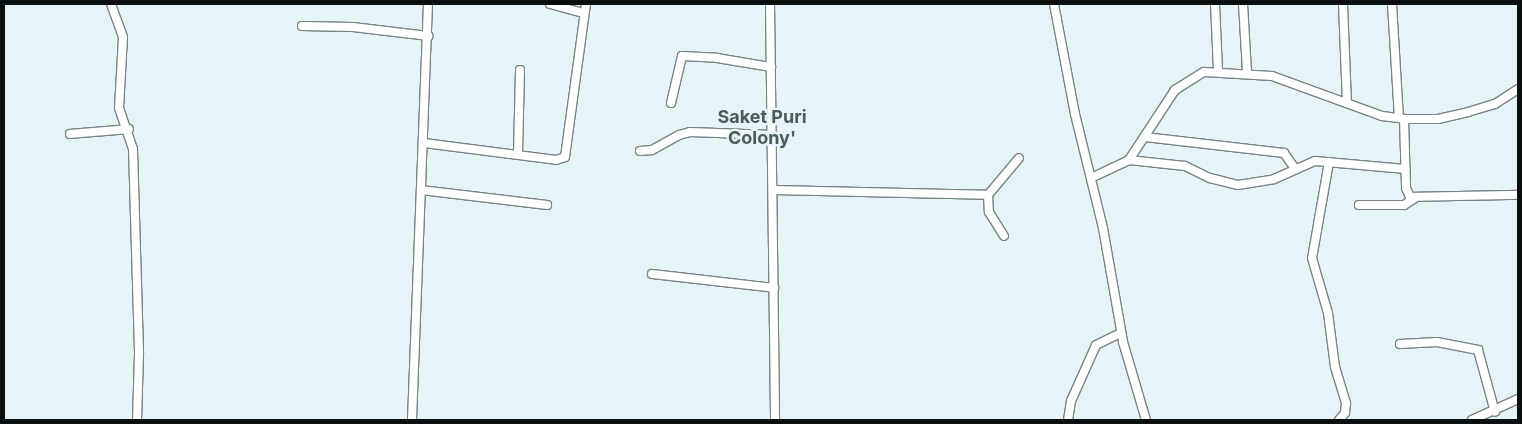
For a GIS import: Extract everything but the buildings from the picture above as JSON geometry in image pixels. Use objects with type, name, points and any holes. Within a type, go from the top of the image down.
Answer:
[{"type":"street","points":[[111,4],[123,36],[119,108],[128,129],[133,149],[139,337],[137,420]]},
{"type":"street","points":[[412,420],[428,4]]},
{"type":"street","points":[[550,4],[584,13]]},
{"type":"street","points":[[424,143],[518,153],[556,160],[565,157],[586,4]]},
{"type":"street","points":[[770,4],[774,190],[775,420]]},
{"type":"street","points":[[1054,4],[1073,104],[1091,178],[1121,333],[1146,420]]},
{"type":"street","points":[[1216,4],[1218,70]]},
{"type":"street","points":[[1243,4],[1247,72]]},
{"type":"street","points":[[1343,4],[1347,103]]},
{"type":"street","points":[[1392,4],[1408,194],[1416,198],[1518,195]]},
{"type":"street","points":[[302,26],[353,27],[428,36]]},
{"type":"street","points":[[671,104],[682,56],[717,58],[771,66]]},
{"type":"street","points":[[518,153],[520,70]]},
{"type":"street","points":[[1091,178],[1129,160],[1175,90],[1192,77],[1218,70],[1272,76],[1382,116],[1402,118],[1438,119],[1468,112],[1494,104],[1518,89]]},
{"type":"street","points":[[70,134],[128,129]]},
{"type":"street","points":[[640,151],[652,150],[679,134],[690,132],[773,135]]},
{"type":"street","points":[[1145,137],[1284,153],[1295,169]]},
{"type":"street","points":[[1004,236],[988,212],[988,196],[1019,158]]},
{"type":"street","points":[[1129,160],[1185,166],[1210,178],[1238,185],[1261,183],[1315,161],[1406,168]]},
{"type":"street","points":[[1329,162],[1312,258],[1328,313],[1335,367],[1346,403],[1345,413],[1339,420]]},
{"type":"street","points":[[422,190],[546,205]]},
{"type":"street","points":[[774,190],[988,196]]},
{"type":"street","points":[[1359,205],[1404,205],[1416,198]]},
{"type":"street","points":[[652,274],[774,288]]},
{"type":"street","points":[[1068,420],[1071,401],[1096,345],[1121,333]]},
{"type":"street","points":[[1400,344],[1436,342],[1478,350],[1495,412]]},
{"type":"street","points":[[1472,420],[1495,412],[1518,399]]},
{"type":"district","name":"Saket Puri Colony'","points":[[762,128]]}]
